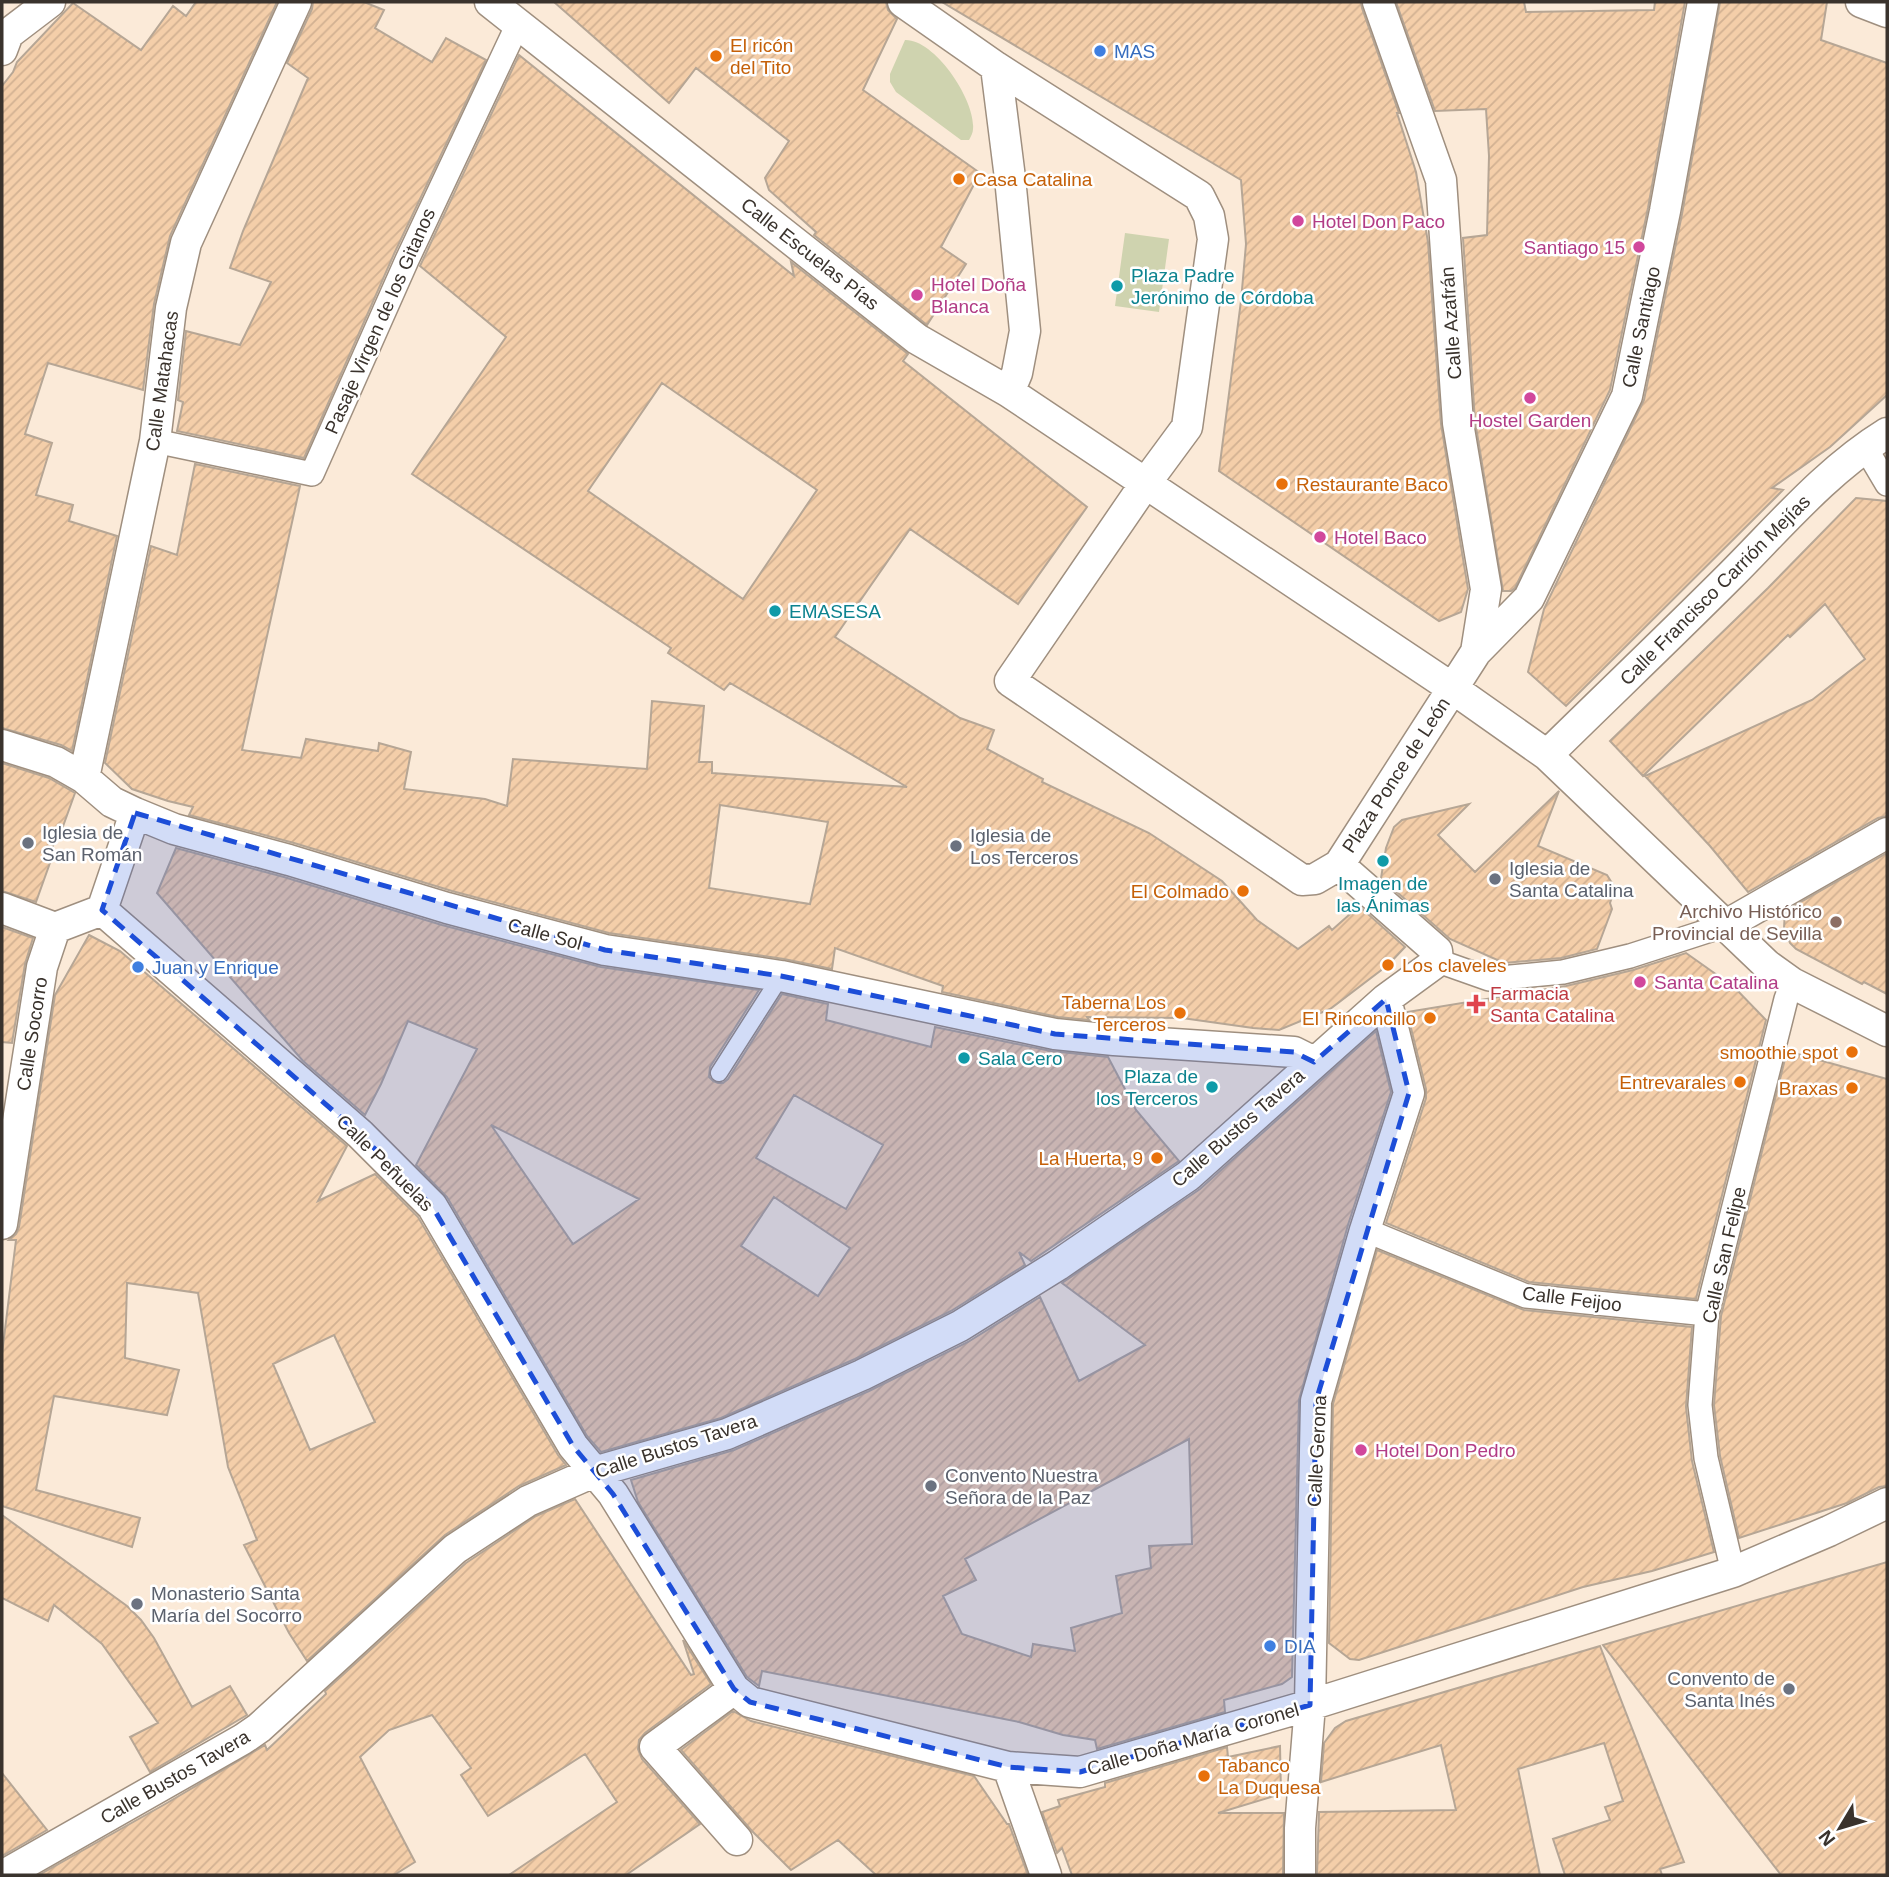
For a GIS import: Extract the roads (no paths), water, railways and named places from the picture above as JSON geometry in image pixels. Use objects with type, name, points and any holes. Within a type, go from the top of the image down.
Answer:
[{"type":"street","points":[[4,40],[50,2]]},
{"type":"street","name":"Calle Matahacas","points":[[84,778],[155,441],[171,308],[186,243],[296,2]]},
{"type":"street","name":"Calle Escuelas Pías","points":[[490,2],[917,339],[1009,392],[1145,484]]},
{"type":"street","points":[[902,2],[996,67],[1199,196],[1209,216],[1213,239],[1186,427],[1145,484]]},
{"type":"street","name":"Calle Azafrán","points":[[1378,2],[1441,180],[1458,423],[1486,589],[1476,652]]},
{"type":"street","name":"Calle Santiago","points":[[1452,688],[1476,652],[1529,598],[1627,396],[1665,211],[1703,2]]},
{"type":"street","points":[[1861,2],[1887,12]]},
{"type":"street","name":"Pasaje Virgen de los Gitanos","points":[[155,441],[312,474],[413,247],[518,24]]},
{"type":"street","points":[[996,67],[1025,331],[1017,373],[1009,392]]},
{"type":"street","points":[[1876,440],[1887,484]]},
{"type":"street","name":"Calle Francisco Carrión Mejías","points":[[1548,755],[1825,481],[1876,440]]},
{"type":"street","name":"Plaza Ponce de León","points":[[1145,484],[1452,688],[1339,864],[1315,879],[1302,880],[1010,681],[1145,484]]},
{"type":"street","points":[[1452,688],[1548,755],[1767,965],[1792,983],[1887,1031]]},
{"type":"street","name":"Calle Sol","points":[[2,745],[56,762],[84,778],[112,802],[174,829],[289,860],[447,908],[605,950],[781,976],[1055,1034],[1294,1052],[1314,1062]]},
{"type":"street","points":[[2,908],[55,928],[102,910],[135,813]]},
{"type":"street","points":[[1339,864],[1437,951],[1438,961],[1489,979],[1563,972],[1630,956],[1726,925],[1887,833]]},
{"type":"street","name":"Calle Peñuelas","points":[[102,910],[360,1134],[432,1206],[573,1446],[594,1472]]},
{"type":"street","name":"Calle Socorro","points":[[2,1224],[42,967],[55,928]]},
{"type":"street","name":"Calle Bustos Tavera","points":[[4,1875],[259,1728],[455,1549],[528,1501],[594,1472],[727,1434],[862,1375],[960,1326],[1058,1265],[1188,1176],[1386,999],[1438,961]]},
{"type":"street","name":"Calle San Felipe","points":[[1733,1572],[1706,1458],[1700,1405],[1707,1314],[1792,983]]},
{"type":"street","name":"Calle Gerona","points":[[1300,1875],[1300,1828],[1310,1704],[1316,1401],[1365,1230],[1409,1093],[1386,999]]},
{"type":"street","name":"Calle Feijoo","points":[[1365,1230],[1526,1296],[1707,1314]]},
{"type":"street","name":"Calle Doña María Coronel","points":[[594,1472],[612,1494],[734,1689],[750,1702],[1008,1767],[1080,1772],[1310,1704],[1733,1572],[1887,1503]]},
{"type":"street","points":[[734,1689],[655,1747],[737,1840]]},
{"type":"street","points":[[1008,1767],[1046,1875]]},
{"type":"lane","points":[[719,1073],[781,976]]},
{"type":"place","name":"MAS","points":[[1100,51]]},
{"type":"place","name":"El ricón del Tito","points":[[716,56]]},
{"type":"place","name":"Casa Catalina","points":[[959,179]]},
{"type":"place","name":"Hotel Don Paco","points":[[1298,221]]},
{"type":"place","name":"Santiago 15","points":[[1639,247]]},
{"type":"place","name":"Plaza Padre Jerónimo de Córdoba","points":[[1117,286]]},
{"type":"place","name":"Hotel Doña Blanca","points":[[917,295]]},
{"type":"place","name":"Hostel Garden","points":[[1530,398]]},
{"type":"place","name":"Restaurante Baco","points":[[1282,484]]},
{"type":"place","name":"Hotel Baco","points":[[1320,537]]},
{"type":"place","name":"EMASESA","points":[[775,611]]},
{"type":"place","name":"Iglesia de San Román","points":[[28,843]]},
{"type":"place","name":"Iglesia de Los Terceros","points":[[956,846]]},
{"type":"place","name":"Imagen de las Ánimas","points":[[1383,861]]},
{"type":"place","name":"Iglesia de Santa Catalina","points":[[1495,879]]},
{"type":"place","name":"El Colmado","points":[[1243,891]]},
{"type":"place","name":"Archivo Histórico Provincial de Sevilla","points":[[1836,922]]},
{"type":"place","name":"Los claveles","points":[[1388,965]]},
{"type":"place","name":"Juan y Enrique","points":[[138,967]]},
{"type":"place","name":"Santa Catalina","points":[[1640,982]]},
{"type":"place","name":"Farmacia Santa Catalina","points":[[1476,1004]]},
{"type":"place","name":"Taberna Los Terceros","points":[[1180,1013]]},
{"type":"place","name":"El Rinconcillo","points":[[1430,1018]]},
{"type":"place","name":"smoothie spot","points":[[1852,1052]]},
{"type":"place","name":"Sala Cero","points":[[964,1058]]},
{"type":"place","name":"Entrevarales","points":[[1740,1082]]},
{"type":"place","name":"Plaza de los Terceros","points":[[1212,1087]]},
{"type":"place","name":"Braxas","points":[[1852,1088]]},
{"type":"place","name":"La Huerta, 9","points":[[1157,1158]]},
{"type":"place","name":"Hotel Don Pedro","points":[[1361,1450]]},
{"type":"place","name":"Convento Nuestra Señora de la Paz","points":[[931,1486]]},
{"type":"place","name":"Monasterio Santa María del Socorro","points":[[137,1604]]},
{"type":"place","name":"DIA","points":[[1270,1646]]},
{"type":"place","name":"Convento de Santa Inés","points":[[1789,1689]]},
{"type":"place","name":"Tabanco La Duquesa","points":[[1204,1776]]}]
